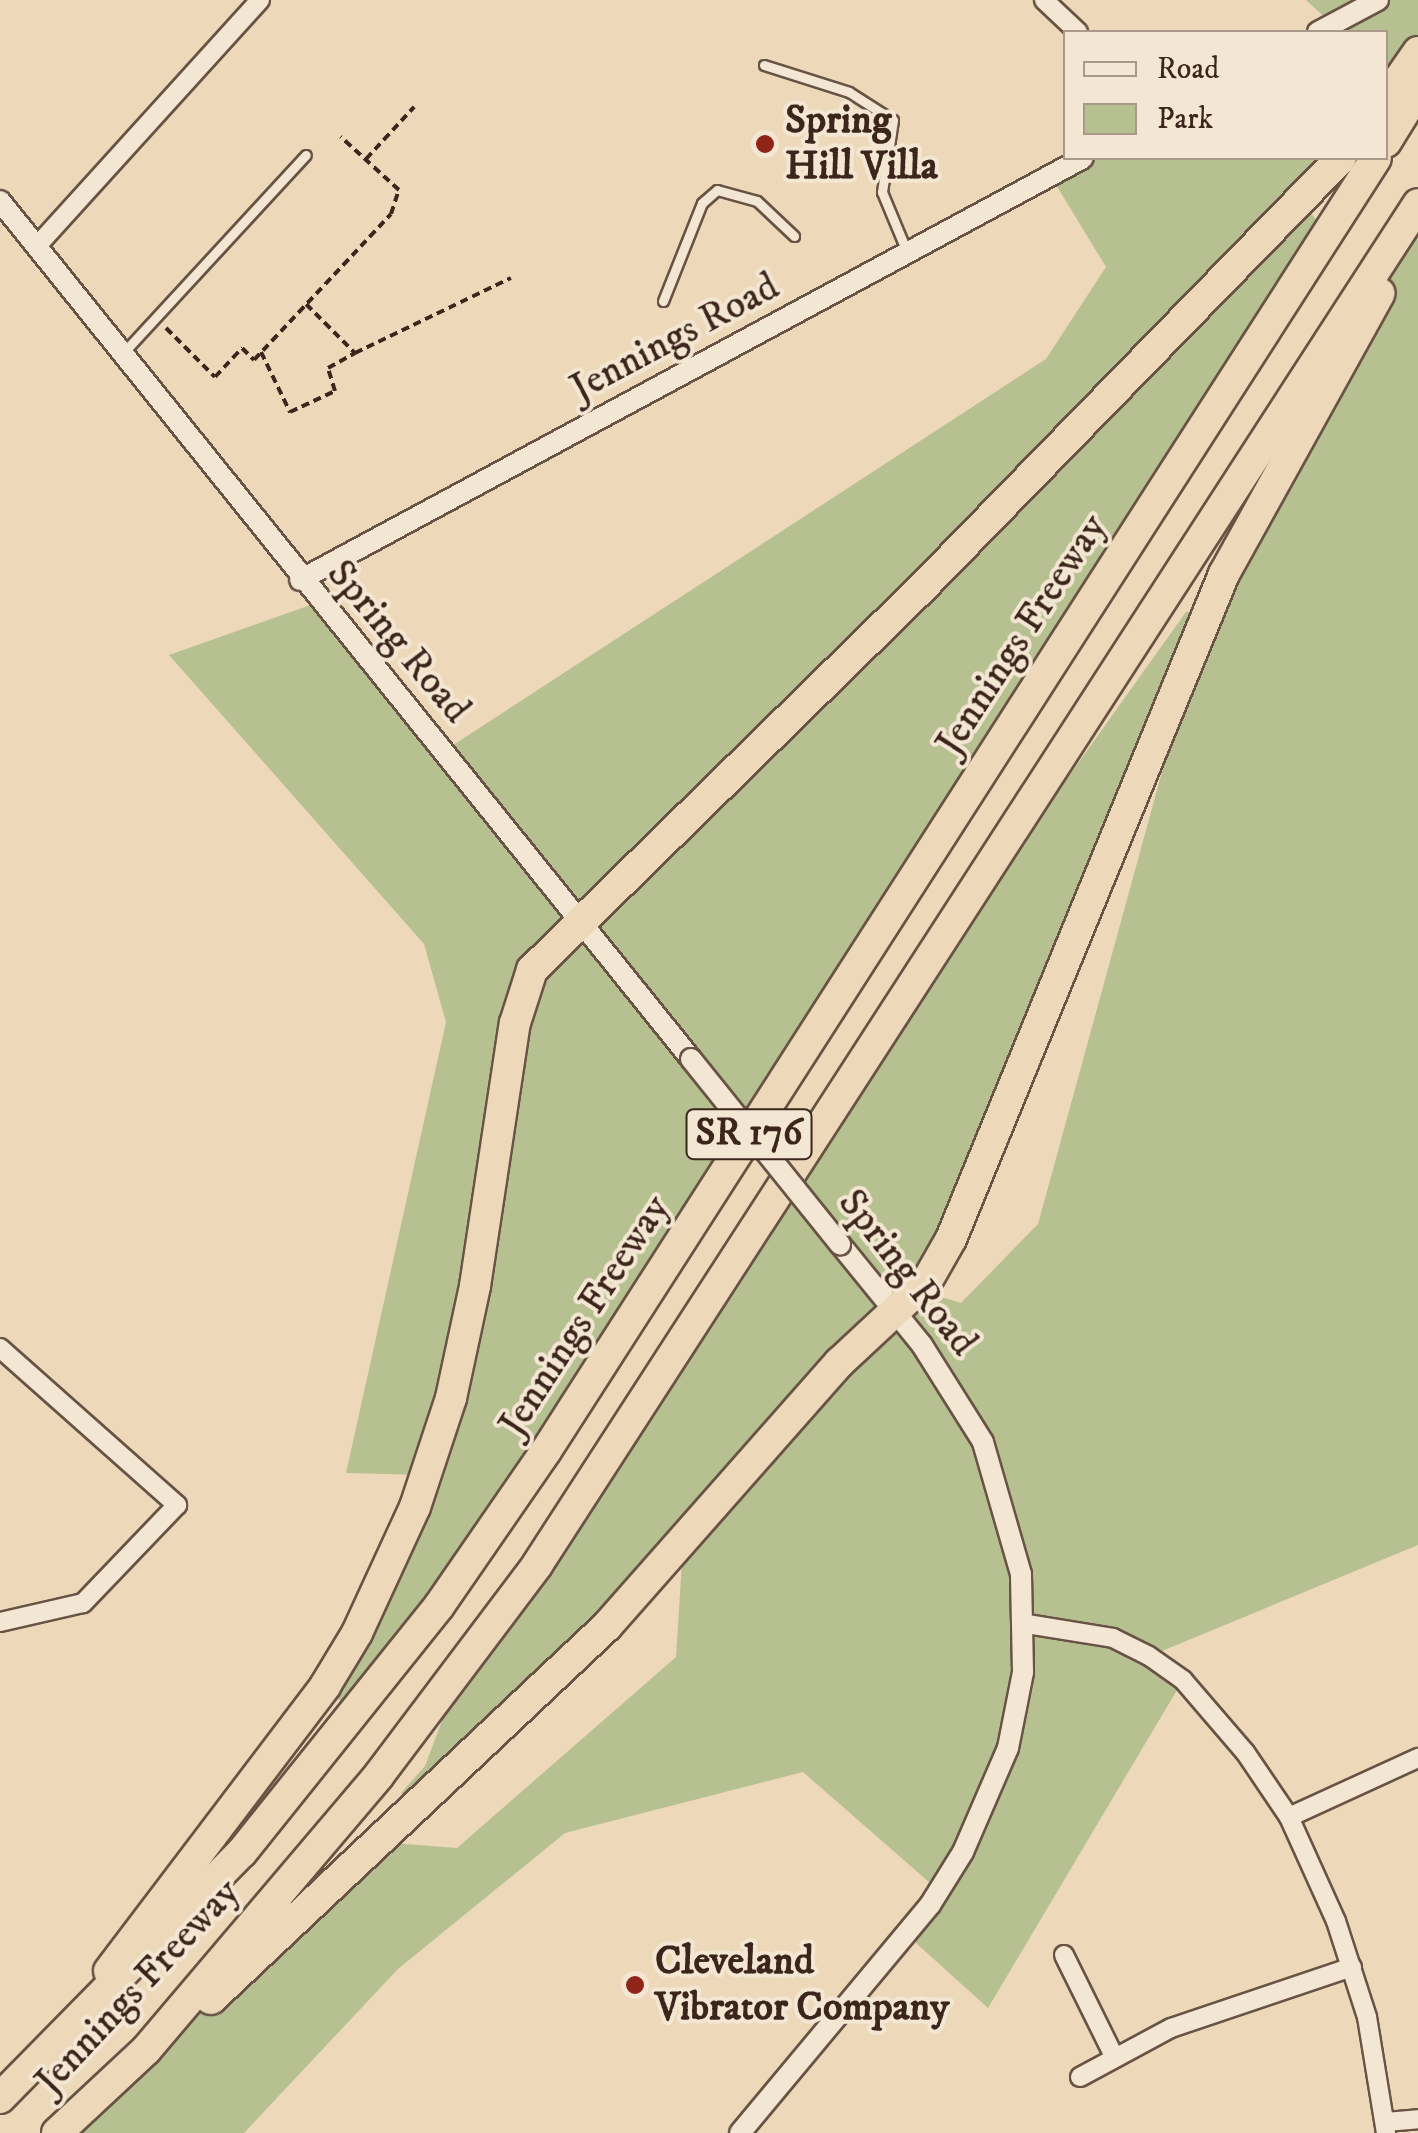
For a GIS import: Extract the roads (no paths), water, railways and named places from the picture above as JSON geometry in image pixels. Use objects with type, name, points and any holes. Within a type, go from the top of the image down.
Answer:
[{"type":"highway","points":[[1388,95],[1418,52]]},
{"type":"highway","points":[[1388,139],[1418,90]]},
{"type":"highway","points":[[47,2053],[264,1772],[358,1634],[383,1579],[450,1398],[475,1286],[515,1023],[532,970],[922,588],[1339,160]]},
{"type":"highway","name":"Jennings Freeway","points":[[0,2098],[163,1938],[304,1780],[500,1521],[1375,160]]},
{"type":"highway","points":[[146,2050],[206,2004],[607,1626],[839,1363],[896,1314],[927,1281],[951,1239],[1224,574],[1347,358],[1418,208]]},
{"type":"highway","name":"Jennings Freeway","points":[[57,2133],[146,2050],[395,1756],[537,1565],[1418,208]]},
{"type":"street","points":[[37,246],[260,0]]},
{"type":"street","points":[[1044,0],[1076,30]]},
{"type":"street","points":[[1325,29],[1378,0]]},
{"type":"street","name":"Jennings Road","points":[[300,580],[1079,160]]},
{"type":"street","name":"Spring Road","points":[[0,201],[300,580],[582,921],[896,1314],[983,1442],[1010,1517],[1027,1624],[1008,1748],[964,1852],[930,1905],[740,2133]]},
{"type":"street","points":[[0,1348],[177,1505],[83,1603],[0,1622]]},
{"type":"street","points":[[1027,1624],[1113,1638],[1182,1680],[1246,1752],[1289,1817],[1352,1968],[1386,2128],[1418,2119]]},
{"type":"street","points":[[1289,1817],[1418,1758]]},
{"type":"street","points":[[1064,1955],[1114,2054]]},
{"type":"street","points":[[1080,2076],[1114,2054],[1352,1968]]},
{"type":"lane","points":[[764,65],[849,92],[893,120],[882,192],[907,252]]},
{"type":"lane","points":[[122,354],[306,155]]},
{"type":"lane","points":[[663,301],[702,203],[717,190],[757,201],[794,236]]},
{"type":"place","name":"Spring Hill Villa","points":[[765,144]]},
{"type":"place","name":"Cleveland Vibrator Company","points":[[635,1985]]}]
